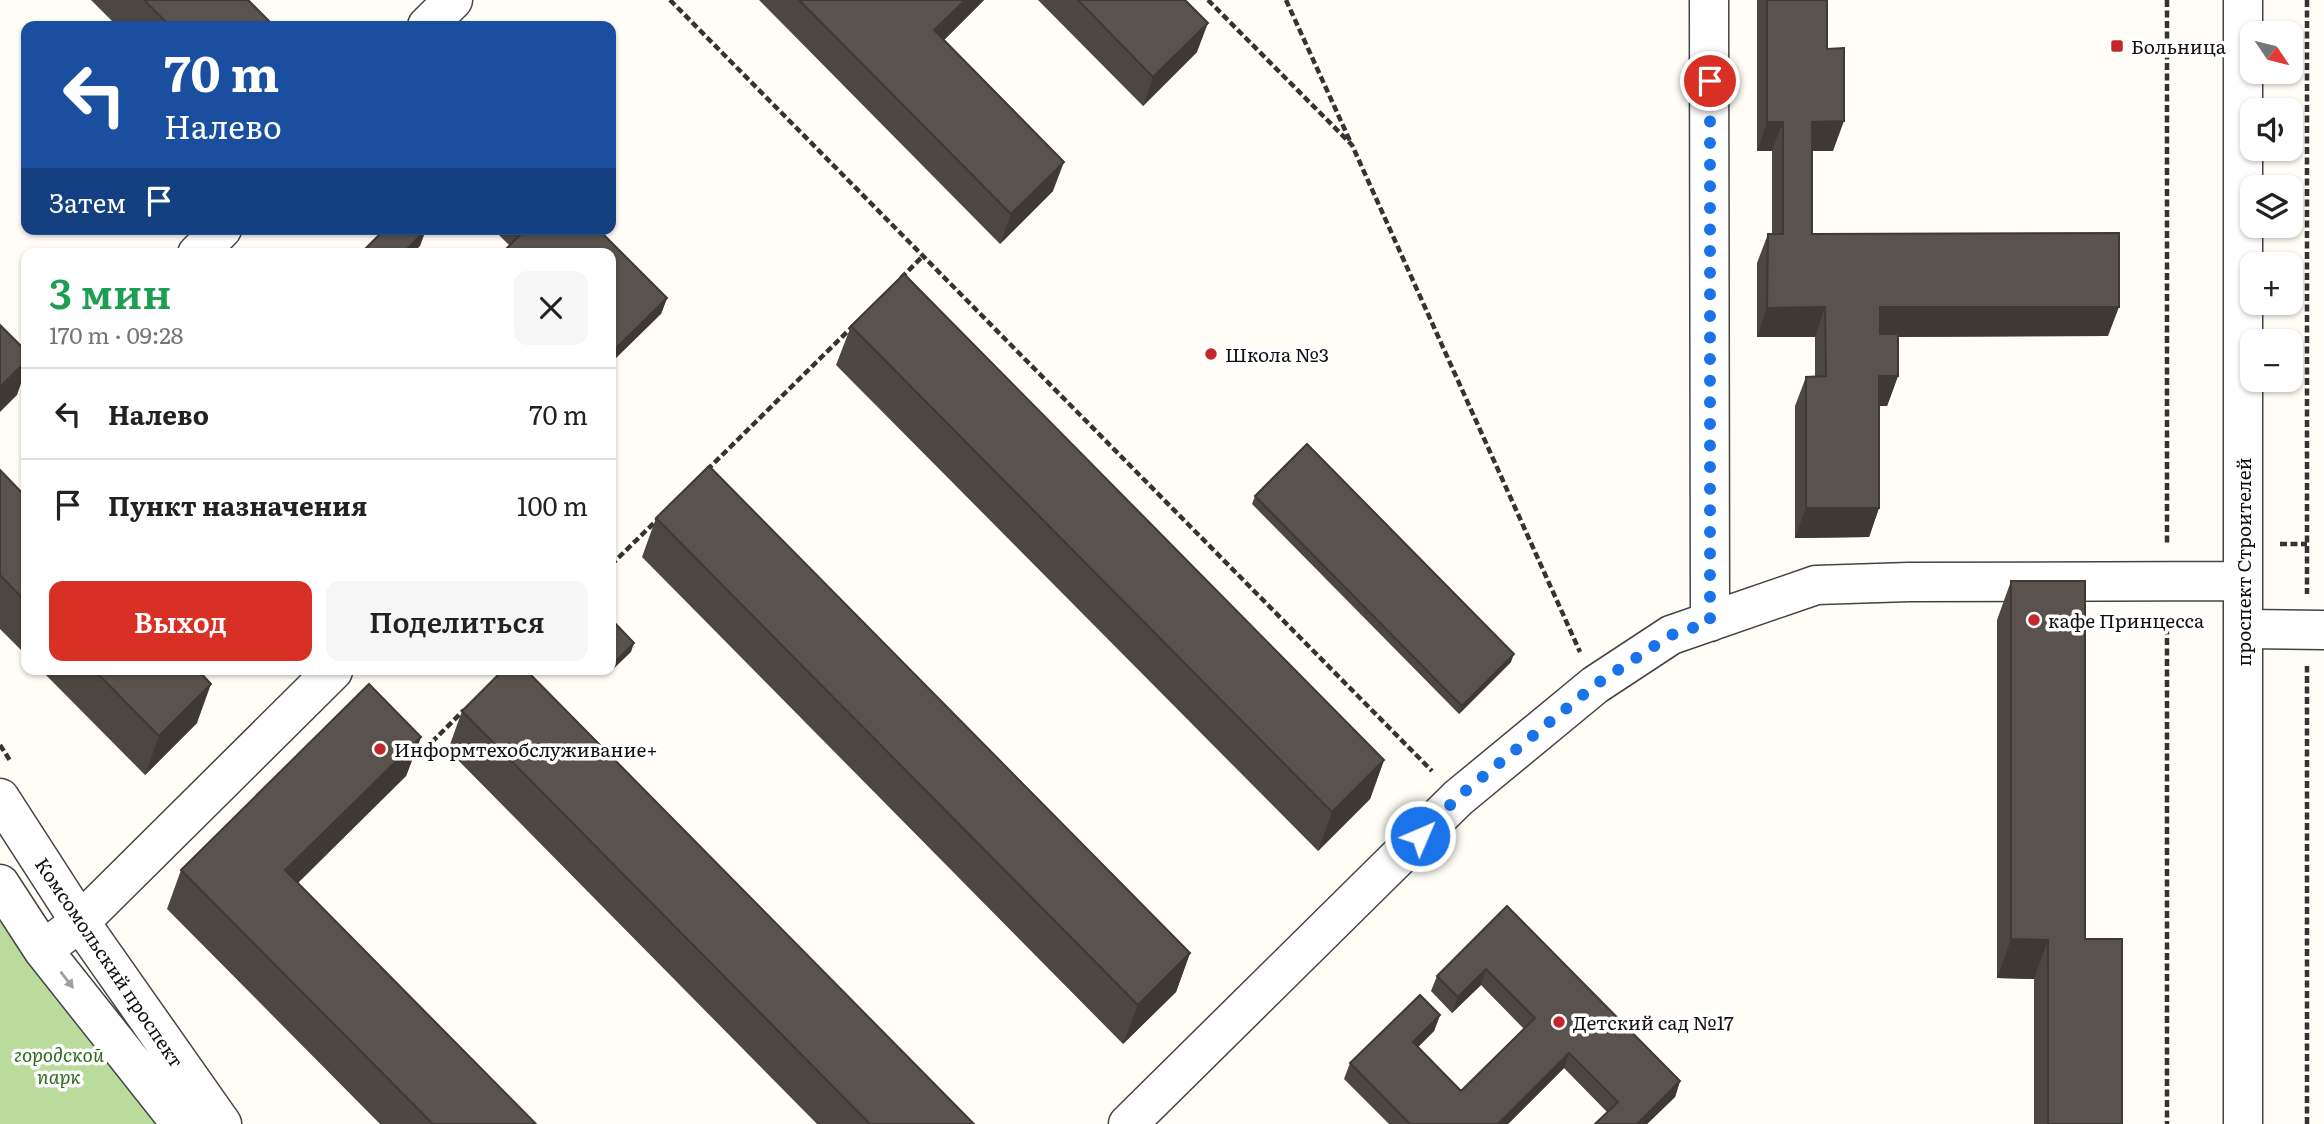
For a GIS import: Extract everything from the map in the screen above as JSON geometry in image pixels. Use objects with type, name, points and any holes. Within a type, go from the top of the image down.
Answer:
[{"type":"street","points":[[431,21],[453,0]]},
{"type":"street","points":[[1710,0],[1710,622]]},
{"type":"street","name":"проспект Строителей","points":[[2243,0],[2243,1124]]},
{"type":"street","points":[[203,248],[216,235]]},
{"type":"street","points":[[1128,1124],[1458,797],[1595,685],[1671,635],[1816,585],[1909,582],[2243,581]]},
{"type":"street","points":[[2243,629],[2316,630]]},
{"type":"street","points":[[43,950],[80,922],[329,675]]},
{"type":"street","name":"Комсомольский проспект","points":[[0,798],[80,922],[222,1124]]},
{"type":"street","name":"Комсомольский проспект","points":[[0,884],[43,950],[180,1124]]},
{"type":"path","points":[[670,0],[1458,797]]},
{"type":"path","points":[[1208,0],[1352,145]]},
{"type":"path","points":[[1286,0],[1595,685]]},
{"type":"path","points":[[2307,0],[2316,630],[2307,1124]]},
{"type":"path","points":[[894,285],[923,256]]},
{"type":"path","points":[[699,478],[855,324]]},
{"type":"path","points":[[616,560],[660,516]]},
{"type":"path","points":[[417,757],[466,709]]},
{"type":"green space","name":"городской парк","points":[[0,884],[181,1124],[0,1124]]},
{"type":"building","points":[[144,0],[248,0],[269,21],[165,21]]},
{"type":"building","points":[[799,0],[965,0],[934,30],[1064,162],[1011,214]]},
{"type":"building","points":[[1078,0],[1185,0],[1208,23],[1153,77]]},
{"type":"building","points":[[1767,0],[1827,0],[1827,49],[1844,48],[1844,121],[1812,122],[1812,234],[2119,233],[2119,307],[1880,307],[1880,334],[1898,334],[1898,376],[1879,376],[1879,508],[1806,508],[1806,377],[1826,376],[1825,307],[1767,308],[1768,234],[1783,234],[1783,122],[1767,122]]},
{"type":"building","points":[[379,235],[421,235],[408,248],[366,248]]},
{"type":"building","points":[[520,235],[604,235],[667,298],[616,348],[616,248],[507,248]]},
{"type":"building","points":[[904,274],[1384,760],[1332,812],[851,326]]},
{"type":"building","points":[[0,325],[21,346],[21,366],[0,387]]},
{"type":"building","points":[[1307,444],[1514,654],[1462,706],[1255,496]]},
{"type":"building","points":[[709,466],[1190,953],[1138,1005],[656,518]]},
{"type":"building","points":[[0,470],[21,492],[21,597],[0,575]]},
{"type":"building","points":[[2011,581],[2085,581],[2085,939],[2122,939],[2122,1124],[2048,1124],[2048,940],[2011,939]]},
{"type":"building","points":[[616,624],[634,643],[616,661]]},
{"type":"building","points":[[99,675],[203,675],[211,684],[159,736]]},
{"type":"building","points":[[498,675],[531,675],[974,1124],[870,1124],[462,711]]},
{"type":"building","points":[[369,684],[421,737],[285,870],[536,1124],[433,1124],[181,870]]},
{"type":"building","name":"Детский сад №17","points":[[1507,906],[1680,1081],[1637,1124],[1595,1124],[1618,1102],[1569,1053],[1498,1124],[1410,1124],[1350,1063],[1420,995],[1440,1015],[1413,1042],[1461,1091],[1535,1018],[1486,969],[1458,997],[1437,976]]},
{"type":"place","name":"Больница","points":[[2117,46]]},
{"type":"place","name":"Школа №3","points":[[1211,354]]},
{"type":"place","name":"кафе Принцесса","points":[[2034,620]]},
{"type":"place","name":"Информтехобслуживание+","points":[[380,749]]},
{"type":"place","name":"Детский сад №17","points":[[1559,1022]]},
{"type":"route","points":[[1420,836],[1458,797],[1595,685],[1671,635],[1710,622],[1710,81]]}]
